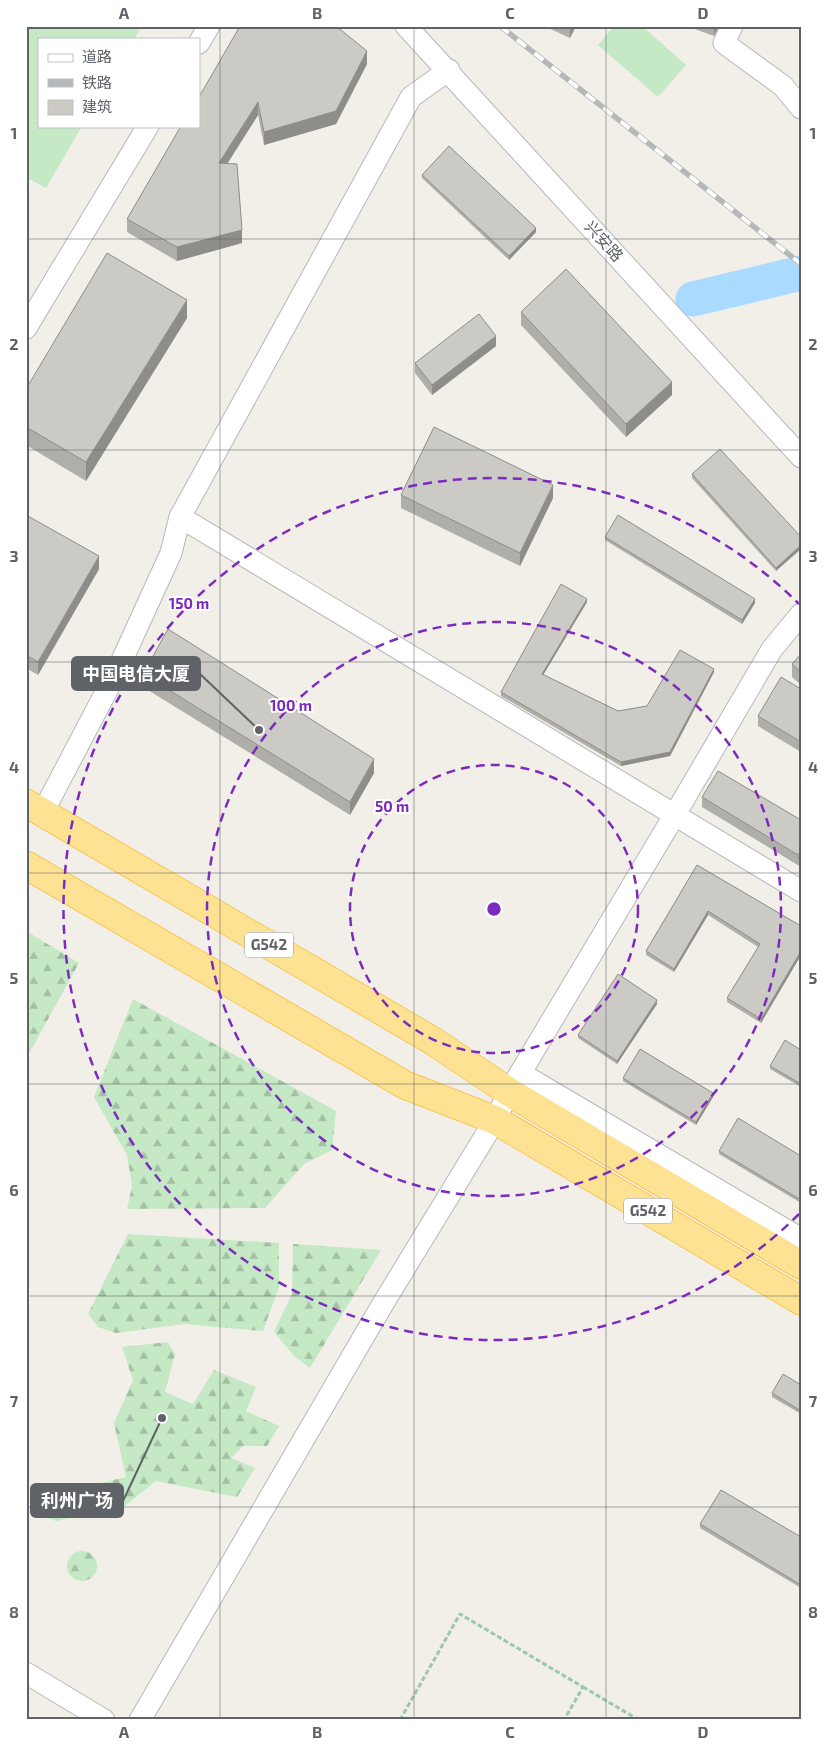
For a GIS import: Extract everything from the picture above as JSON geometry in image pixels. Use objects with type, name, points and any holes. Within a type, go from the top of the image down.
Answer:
[{"type":"highway","name":"G542","points":[[34,807],[433,1041],[514,1082],[801,1265]]},
{"type":"highway","name":"G542","points":[[26,865],[405,1085],[496,1120],[801,1301]]},
{"type":"street","points":[[200,41],[209,26]]},
{"type":"street","points":[[732,26],[724,43],[783,86],[801,108]]},
{"type":"street","name":"兴安路","points":[[416,29],[449,70],[801,457]]},
{"type":"street","points":[[34,807],[122,660],[171,553],[180,517],[411,97],[449,70]]},
{"type":"street","points":[[26,328],[147,128]]},
{"type":"street","points":[[180,517],[801,891]]},
{"type":"street","points":[[140,1720],[380,1307],[496,1120],[514,1082],[772,649],[801,614]]},
{"type":"street","points":[[514,1082],[801,1239]]},
{"type":"street","points":[[26,1673],[104,1720]]},
{"type":"path","points":[[400,1720],[460,1614],[639,1720]]},
{"type":"path","points":[[564,1720],[584,1687]]},
{"type":"green space","points":[[26,26],[142,26],[135,38],[38,38],[38,128],[81,128],[46,188],[26,177]]},
{"type":"green space","points":[[614,26],[642,26],[686,65],[658,97],[598,45]]},
{"type":"green space","points":[[26,931],[79,963],[26,1059]]},
{"type":"green space","points":[[133,999],[336,1111],[332,1150],[304,1164],[265,1208],[127,1209],[132,1186],[127,1155],[94,1097]]},
{"type":"green space","points":[[128,1234],[279,1243],[279,1287],[263,1331],[184,1324],[116,1333],[98,1327],[88,1314]]},
{"type":"green space","points":[[293,1244],[381,1250],[310,1368],[294,1356],[274,1332],[292,1294]]},
{"type":"green space","points":[[168,1342],[175,1354],[165,1392],[193,1404],[214,1370],[256,1387],[246,1411],[279,1426],[267,1446],[243,1446],[231,1458],[255,1468],[237,1497],[156,1481],[126,1505],[56,1521],[41,1515],[40,1498],[126,1477],[114,1423],[133,1380],[122,1347]]},
{"type":"green space","points":[[82,1551],[93,1555],[97,1566],[93,1577],[82,1581],[71,1577],[67,1566],[71,1555]]},
{"type":"building","points":[[240,26],[336,26],[367,51],[336,111],[264,132],[258,102],[219,163],[237,164],[242,230],[177,247],[127,219],[180,128],[200,128],[200,95]]},
{"type":"building","points":[[449,146],[536,228],[509,256],[422,175]]},
{"type":"building","points":[[107,253],[187,300],[86,462],[26,427],[26,389]]},
{"type":"building","points":[[566,269],[672,382],[626,424],[521,312]]},
{"type":"building","points":[[479,314],[496,336],[432,385],[415,363]]},
{"type":"building","points":[[434,427],[553,485],[520,553],[401,495]]},
{"type":"building","points":[[720,449],[801,537],[801,545],[776,568],[692,474]]},
{"type":"building","points":[[26,515],[99,556],[38,662],[26,655]]},
{"type":"building","points":[[618,515],[755,599],[742,620],[605,537]]},
{"type":"building","points":[[561,584],[587,599],[542,674],[618,711],[647,706],[680,650],[714,669],[670,752],[621,762],[501,692]]},
{"type":"building","points":[[168,629],[374,759],[350,802],[143,674]]},
{"type":"building","points":[[801,654],[801,672],[792,664]]},
{"type":"building","points":[[781,677],[801,689],[801,742],[758,716]]},
{"type":"building","points":[[718,771],[801,820],[801,850],[798,855],[702,797]]},
{"type":"building","points":[[697,865],[801,926],[801,951],[761,1019],[727,998],[760,944],[708,911],[674,969],[646,951]]},
{"type":"building","points":[[618,974],[657,1000],[617,1061],[578,1035]]},
{"type":"building","points":[[785,1040],[801,1050],[801,1084],[770,1066]]},
{"type":"building","points":[[640,1049],[713,1093],[696,1122],[623,1078]]},
{"type":"building","points":[[738,1118],[801,1156],[801,1200],[719,1151]]},
{"type":"building","points":[[783,1374],[801,1385],[801,1411],[772,1393]]},
{"type":"building","points":[[721,1490],[801,1537],[801,1585],[700,1524]]},
{"type":"waterway","points":[[693,299],[801,273]]},
{"type":"railway","points":[[500,26],[801,264]]},
{"type":"place","name":"中国电信大厦","points":[[259,730]]},
{"type":"place","name":"利州广场","points":[[162,1418]]}]
